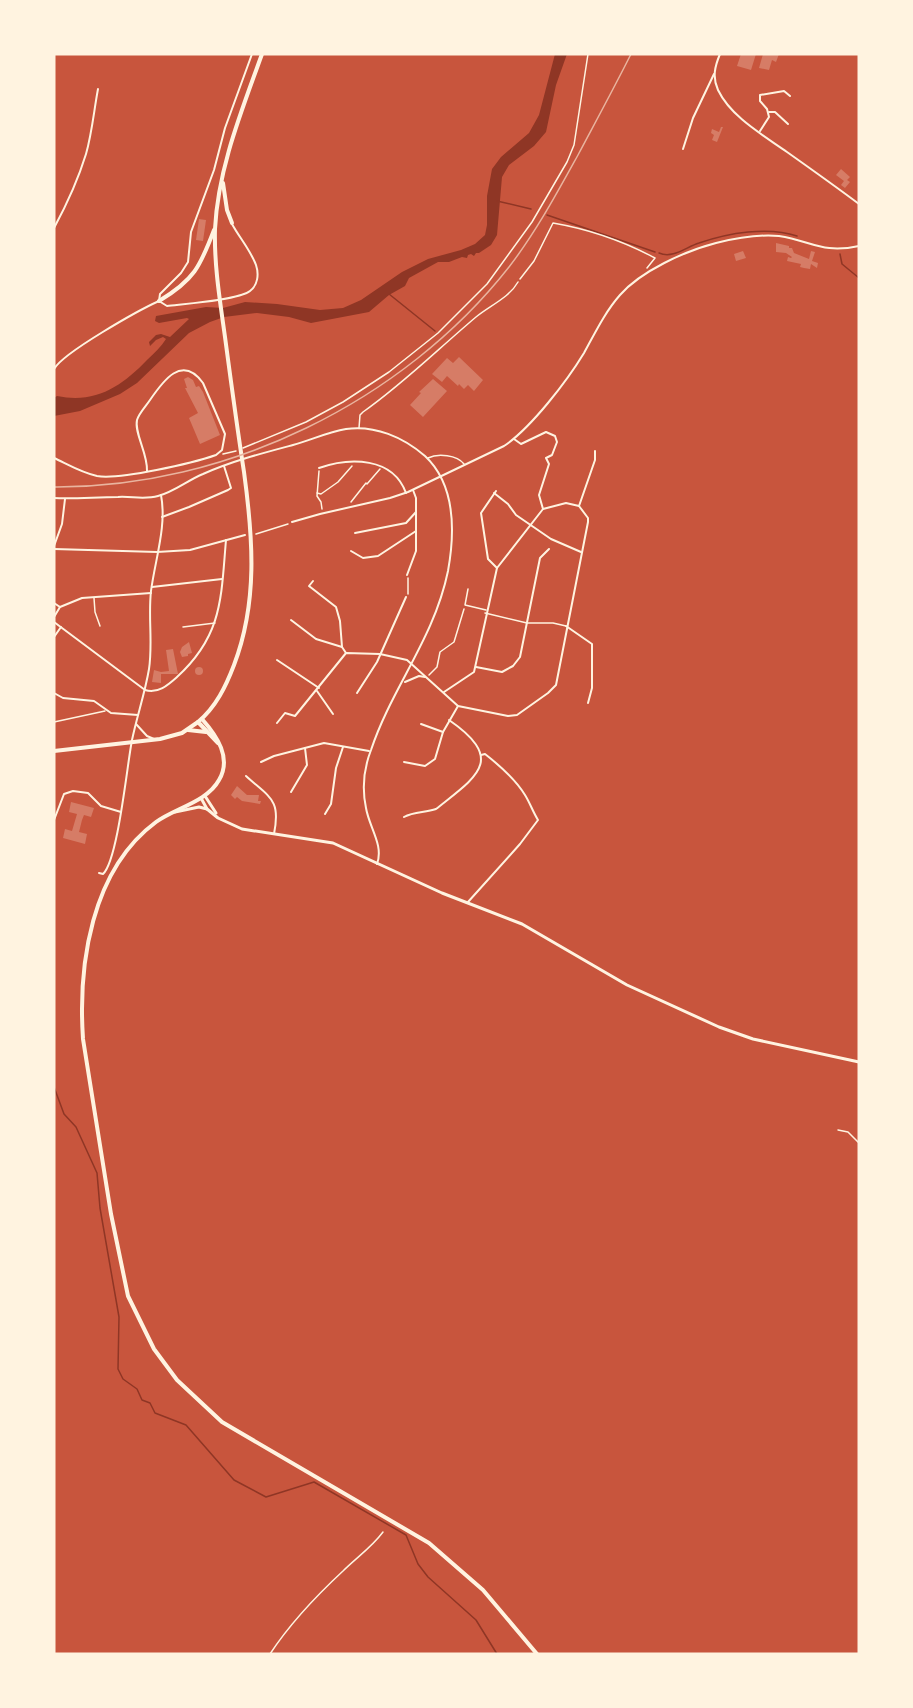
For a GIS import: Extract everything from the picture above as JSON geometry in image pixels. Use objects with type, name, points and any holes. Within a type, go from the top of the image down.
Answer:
[{"type":"main road","points":[[54,751],[157,740],[187,730],[200,721],[221,695],[241,646],[251,589],[253,532],[219,292],[216,227],[222,177],[262,54]]},
{"type":"main road","points":[[222,177],[227,210],[232,223]]},
{"type":"main road","points":[[159,301],[197,271],[206,255],[216,227]]},
{"type":"main road","points":[[200,721],[206,732],[220,746]]},
{"type":"main road","points":[[200,721],[224,753],[224,769],[216,786],[203,797],[149,827],[125,854],[111,876],[99,904],[87,947],[82,1000],[83,1039],[111,1214],[128,1296],[154,1349],[177,1380],[198,1401],[222,1422],[429,1543],[483,1590],[537,1654]]},
{"type":"main road","points":[[187,730],[206,732]]},
{"type":"street","points":[[159,301],[160,294],[181,273],[188,262],[191,232],[252,54]]},
{"type":"street","points":[[683,149],[693,118],[720,54]]},
{"type":"street","points":[[714,72],[717,89],[741,117],[859,204]]},
{"type":"street","points":[[54,228],[80,173],[98,89]]},
{"type":"street","points":[[769,112],[760,101],[760,95],[784,91],[790,96]]},
{"type":"street","points":[[759,132],[767,121],[769,112]]},
{"type":"street","points":[[769,112],[776,112],[788,124]]},
{"type":"street","points":[[159,301],[166,306],[230,298],[252,290],[257,279],[257,267],[232,223]]},
{"type":"street","points":[[291,522],[406,493],[504,446],[532,421],[582,355],[620,294],[640,278],[701,248],[753,236],[791,238],[829,249],[859,246]]},
{"type":"street","points":[[54,369],[60,361],[100,334],[139,309],[159,301]]},
{"type":"street","points":[[54,458],[101,476],[147,471],[216,455],[222,450],[225,434],[203,383],[191,372],[178,371],[165,379],[137,420],[137,433],[145,452],[147,471]]},
{"type":"street","points":[[54,498],[120,496],[140,498],[161,495],[202,474],[224,466],[345,429],[382,432],[394,436],[405,441],[427,459],[439,476],[452,510],[452,541],[448,571],[429,632],[377,732],[370,751],[365,773],[364,799],[372,831],[380,849],[376,864]]},
{"type":"street","points":[[514,439],[521,444],[546,432],[555,436],[557,442],[552,455],[546,458],[549,464],[539,495],[543,509]]},
{"type":"street","points":[[579,506],[595,460],[594,451]]},
{"type":"street","points":[[319,468],[337,462],[355,461],[382,466],[398,477],[406,493]]},
{"type":"street","points":[[162,517],[231,488],[224,466]]},
{"type":"street","points":[[408,575],[416,551],[416,498],[413,490]]},
{"type":"street","points":[[496,568],[488,559],[480,513],[495,492],[516,515],[555,541],[581,552]]},
{"type":"street","points":[[99,873],[106,871],[121,812],[132,742],[145,690],[151,653],[151,593],[160,539],[161,495]]},
{"type":"street","points":[[65,498],[62,524],[54,547],[157,552],[190,549],[245,535]]},
{"type":"street","points":[[346,653],[380,654],[407,660],[459,706],[513,716],[548,693],[556,684],[588,518],[579,506],[566,503],[543,509],[496,568],[474,672],[444,692]]},
{"type":"street","points":[[355,533],[406,523],[416,512]]},
{"type":"street","points":[[351,551],[363,558],[378,556],[417,531]]},
{"type":"street","points":[[54,622],[145,690],[151,692],[159,690],[184,671],[207,641],[221,602],[226,540]]},
{"type":"street","points":[[476,667],[502,672],[513,666],[520,657],[540,558],[549,549]]},
{"type":"street","points":[[152,587],[222,579]]},
{"type":"street","points":[[313,581],[309,586],[336,607],[340,621],[342,647],[346,653]]},
{"type":"street","points":[[54,617],[60,607],[82,598],[151,593]]},
{"type":"street","points":[[357,693],[380,654],[406,597]]},
{"type":"street","points":[[54,603],[60,607]]},
{"type":"street","points":[[291,620],[316,639],[342,647]]},
{"type":"street","points":[[566,626],[592,644],[592,688],[588,703]]},
{"type":"street","points":[[54,637],[55,632],[61,627]]},
{"type":"street","points":[[277,723],[285,713],[295,716],[346,653]]},
{"type":"street","points":[[278,660],[318,690],[333,714]]},
{"type":"street","points":[[403,683],[418,676],[426,677]]},
{"type":"street","points":[[54,693],[63,698],[94,700],[111,713],[138,715]]},
{"type":"street","points":[[404,762],[425,766],[435,759],[443,732],[459,706]]},
{"type":"street","points":[[404,817],[409,814],[429,812],[478,773],[481,755],[462,728],[449,720]]},
{"type":"street","points":[[136,724],[147,736],[157,740]]},
{"type":"street","points":[[422,724],[443,732]]},
{"type":"street","points":[[261,762],[274,756],[324,743],[370,751]]},
{"type":"street","points":[[326,814],[331,804],[336,768],[343,747]]},
{"type":"street","points":[[291,792],[307,765],[304,748]]},
{"type":"street","points":[[468,903],[538,820],[519,787],[495,762],[485,754],[481,755]]},
{"type":"street","points":[[246,776],[274,803],[277,812],[274,834]]},
{"type":"street","points":[[54,820],[64,794],[68,791],[88,792],[100,806],[121,812]]},
{"type":"street","points":[[203,797],[207,809]]},
{"type":"street","points":[[203,797],[222,819]]},
{"type":"street","points":[[171,813],[199,807],[207,809],[242,829],[328,841],[376,864],[522,924],[627,986],[735,1034],[753,1040],[859,1062]]},
{"type":"lane","points":[[359,429],[360,415],[363,412],[396,389],[476,317],[501,300],[518,282]]},
{"type":"lane","points":[[427,459],[434,455],[456,458],[465,465]]},
{"type":"lane","points":[[468,589],[465,605],[527,623],[553,623],[566,626]]},
{"type":"lane","points":[[94,597],[95,612],[100,626]]},
{"type":"lane","points":[[183,627],[215,623]]},
{"type":"lane","points":[[54,722],[104,713],[106,710]]},
{"type":"lane","points":[[838,1130],[848,1132],[859,1143]]},
{"type":"path","points":[[248,447],[321,414],[389,372],[438,333],[487,284],[525,231],[567,162],[574,144],[588,54]]},
{"type":"path","points":[[518,282],[531,267],[553,223],[622,242],[655,258],[640,278]]},
{"type":"path","points":[[216,455],[234,451]]},
{"type":"path","points":[[317,493],[321,494],[338,482],[355,461]]},
{"type":"path","points":[[349,508],[362,487],[382,466]]},
{"type":"path","points":[[319,468],[317,499],[321,502],[323,513]]},
{"type":"path","points":[[253,532],[291,522]]},
{"type":"path","points":[[406,597],[408,596],[408,575]]},
{"type":"path","points":[[426,677],[437,667],[440,652],[454,642],[465,605]]},
{"type":"path","points":[[270,1654],[286,1629],[310,1601],[372,1545],[383,1532]]},
{"type":"shaded area","points":[[555,54],[567,54],[556,85],[546,132],[534,146],[509,165],[502,177],[497,235],[491,245],[474,256],[471,254],[467,258],[438,262],[409,278],[405,286],[389,295],[369,312],[311,323],[289,317],[257,313],[224,317],[210,322],[189,333],[137,383],[120,394],[80,411],[54,416],[54,398],[96,395],[118,385],[138,369],[166,339],[163,337],[156,340],[150,346],[149,342],[156,335],[170,337],[189,319],[159,323],[155,321],[156,316],[206,307],[223,308],[245,302],[320,310],[343,308],[361,300],[402,272],[428,259],[475,244],[485,235],[487,196],[492,169],[501,157],[529,133],[539,115]]},
{"type":"building","points":[[741,54],[756,54],[751,70],[737,66]]},
{"type":"building","points":[[763,54],[779,54],[776,62],[772,60],[769,70],[759,68]]},
{"type":"building","points":[[723,127],[717,142],[712,140],[714,135],[711,133],[712,129],[719,132]]},
{"type":"building","points":[[841,169],[850,177],[847,180],[850,182],[845,188],[841,185],[844,181],[836,175]]},
{"type":"building","points":[[199,219],[206,220],[203,241],[196,240]]},
{"type":"building","points":[[776,243],[789,246],[794,253],[809,259],[811,251],[815,252],[812,261],[818,263],[817,268],[811,264],[810,269],[804,268],[800,267],[801,264],[787,261],[788,257],[792,257],[786,253],[776,252]]},
{"type":"building","points":[[743,251],[746,258],[736,261],[734,254]]},
{"type":"building","points":[[459,357],[483,380],[474,391],[468,385],[464,389],[459,384],[458,386],[447,376],[442,382],[432,374],[447,358],[453,363]]},
{"type":"building","points":[[188,377],[203,392],[220,435],[200,444],[189,418],[198,413],[185,388],[187,388],[184,379]]},
{"type":"building","points":[[433,379],[447,391],[423,417],[410,405],[421,393],[419,392]]},
{"type":"building","points":[[189,642],[192,653],[182,657],[180,652],[182,647]]},
{"type":"building","points":[[173,649],[178,674],[161,674],[161,683],[152,682],[154,670],[169,671],[166,650]]},
{"type":"building","points":[[199,667],[203,671],[199,675],[195,671]]},
{"type":"building","points":[[237,786],[247,795],[259,795],[260,804],[242,801],[237,797],[235,799],[231,795]]},
{"type":"building","points":[[71,802],[94,808],[91,817],[84,815],[79,832],[87,834],[85,844],[63,838],[65,829],[72,831],[77,814],[69,812]]},
{"type":"waterway","points":[[497,201],[531,209]]},
{"type":"waterway","points":[[547,215],[655,252]]},
{"type":"waterway","points":[[659,253],[674,254],[710,239],[748,232],[774,231],[797,236]]},
{"type":"waterway","points":[[840,254],[842,264],[859,278]]},
{"type":"waterway","points":[[389,294],[435,331]]},
{"type":"waterway","points":[[54,1087],[64,1114],[76,1127],[97,1173],[100,1208],[119,1317],[118,1369],[123,1379],[137,1389],[142,1400],[150,1403],[155,1413],[186,1425],[234,1480],[266,1497],[314,1482],[406,1535],[418,1564],[428,1577],[476,1620],[497,1654]]},
{"type":"railway","points":[[54,487],[119,483],[183,472],[246,453],[306,428],[364,396],[417,358],[466,315],[519,254],[562,184],[631,54]]}]
